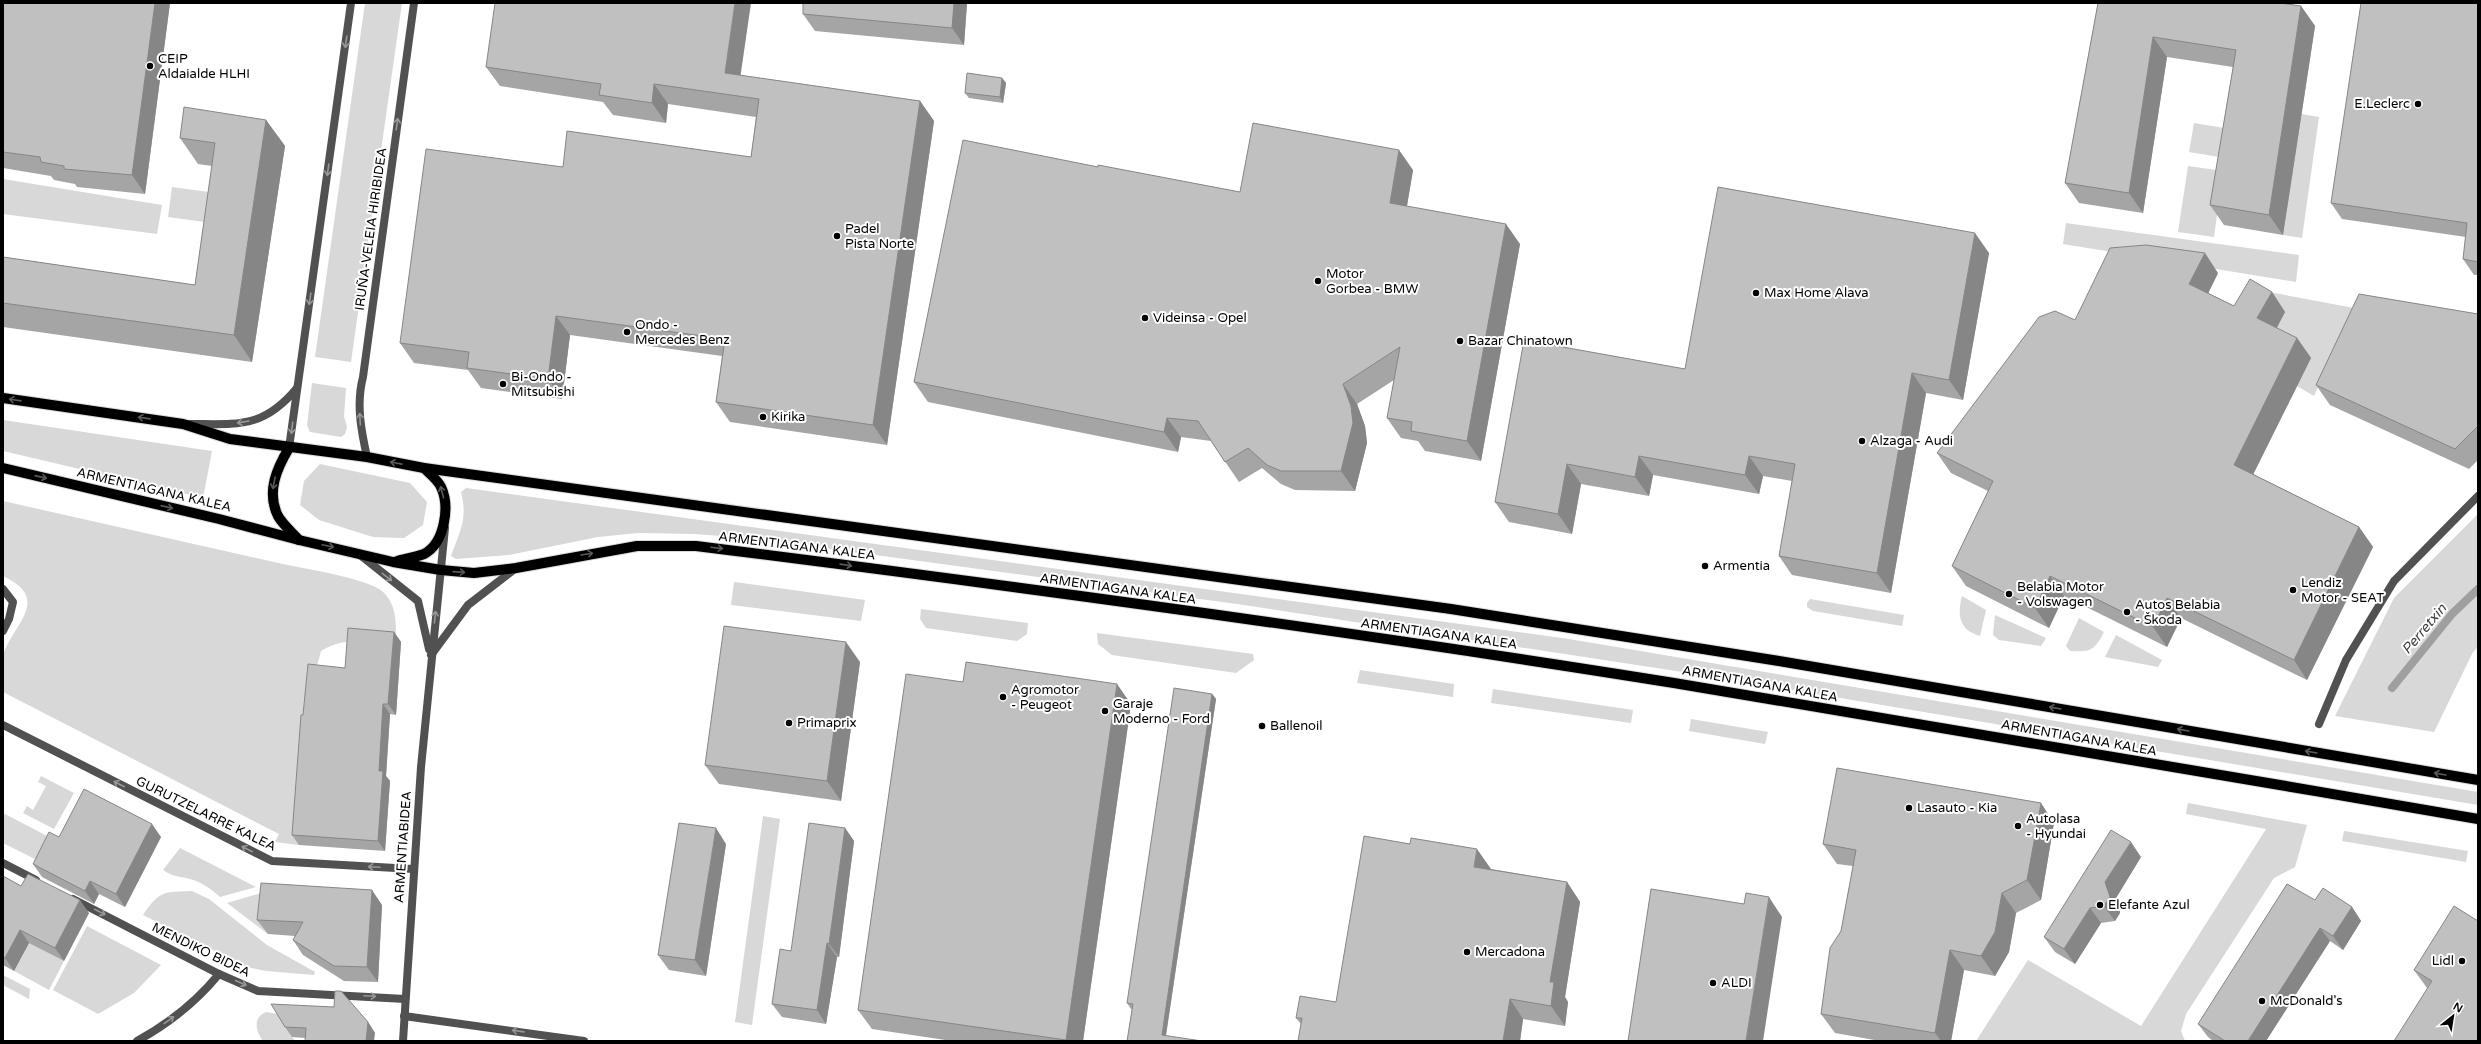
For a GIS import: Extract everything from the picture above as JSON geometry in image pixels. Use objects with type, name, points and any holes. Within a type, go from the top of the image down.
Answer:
[{"type":"main road","name":"ARMENTIAGANA KALEA","points":[[3,398],[183,424],[230,439],[289,448],[367,457],[424,468],[1451,609],[1779,661],[2478,780]]},
{"type":"main road","points":[[289,448],[278,467],[272,488],[278,516],[299,540]]},
{"type":"main road","name":"ARMENTIAGANA KALEA","points":[[3,468],[393,562],[441,570],[474,573],[516,568],[637,546],[696,546],[746,552],[1057,593],[1474,652],[1677,684],[2478,818]]},
{"type":"main road","name":"ARMENTIAGANA KALEA","points":[[393,562],[425,553],[436,540],[445,523],[445,504],[440,486],[424,468]]},
{"type":"street","points":[[289,448],[351,3]]},
{"type":"street","name":"IRUÑA-VELEIA HIRIBIDEA","points":[[367,457],[361,427],[359,393],[363,377],[414,3]]},
{"type":"street","points":[[183,424],[233,424],[268,416],[284,403],[297,387]]},
{"type":"street","points":[[2319,724],[2346,660],[2394,581],[2478,496]]},
{"type":"street","name":"ARMENTIABIDEA","points":[[403,1041],[413,869],[431,656],[445,523]]},
{"type":"street","name":"ARMENTIABIDEA","points":[[357,553],[418,601],[431,656]]},
{"type":"street","points":[[431,656],[468,605],[516,568]]},
{"type":"street","points":[[3,589],[13,602],[9,619],[3,630]]},
{"type":"street","name":"GURUTZELARRE KALEA","points":[[3,725],[272,861],[413,869]]},
{"type":"street","points":[[3,863],[44,884]]},
{"type":"street","name":"MENDIKO BIDEA","points":[[65,894],[219,974],[258,990],[405,999]]},
{"type":"street","points":[[137,1041],[152,1033],[204,993],[219,974]]},
{"type":"street","points":[[404,1016],[584,1041]]},
{"type":"shaded area","points":[[365,3],[402,3],[351,362],[315,357]]},
{"type":"shaded area","points":[[2301,114],[2319,117],[2302,238],[2283,235]]},
{"type":"shaded area","points":[[2194,123],[2230,129],[2225,158],[2189,152]]},
{"type":"shaded area","points":[[2188,166],[2223,171],[2214,237],[2178,232]]},
{"type":"shaded area","points":[[3,179],[162,205],[157,234],[3,214]]},
{"type":"shaded area","points":[[172,187],[216,193],[212,223],[168,217]]},
{"type":"shaded area","points":[[2066,223],[2299,255],[2296,282],[2063,244]]},
{"type":"shaded area","points":[[2264,291],[2354,308],[2314,396],[2297,386],[2271,338]]},
{"type":"shaded area","points":[[312,383],[346,388],[344,416],[347,427],[345,434],[341,437],[310,432],[307,425]]},
{"type":"shaded area","points":[[3,420],[212,451],[203,498],[3,451]]},
{"type":"shaded area","points":[[320,464],[410,483],[427,502],[423,525],[404,538],[373,537],[319,520],[300,505],[304,481]]},
{"type":"shaded area","points":[[466,488],[1569,639],[2478,792],[2478,805],[1715,677],[1237,604],[757,539],[695,534],[638,533],[598,537],[509,555],[456,559],[451,556],[462,525],[464,510],[461,492]]},
{"type":"shaded area","points":[[3,501],[349,578],[374,586],[387,596],[391,602],[395,614],[396,642],[347,642],[321,651],[315,674],[299,845],[275,842],[279,834],[3,692],[3,655],[8,643],[26,612],[27,603],[25,594],[18,585],[3,576]]},
{"type":"shaded area","points":[[2478,514],[2478,647],[2473,652],[2434,732],[2335,716],[2394,598]]},
{"type":"shaded area","points":[[734,582],[865,600],[861,621],[731,605]]},
{"type":"shaded area","points":[[1962,596],[1986,610],[1980,636],[1968,630],[1961,621],[1960,603]]},
{"type":"shaded area","points":[[1810,599],[1904,615],[1902,626],[1813,611],[1807,607],[1807,603]]},
{"type":"shaded area","points":[[921,609],[1028,623],[1027,634],[1017,641],[926,628],[920,619]]},
{"type":"shaded area","points":[[1995,615],[2046,638],[2041,646],[1999,640],[1993,635]]},
{"type":"shaded area","points":[[2079,618],[2104,632],[2091,649],[2083,651],[2070,651],[2066,646]]},
{"type":"shaded area","points":[[1097,633],[1253,654],[1254,660],[1236,673],[1112,655],[1098,644]]},
{"type":"shaded area","points":[[2116,635],[2162,660],[2158,667],[2105,657]]},
{"type":"shaded area","points":[[1360,670],[1454,684],[1453,697],[1357,683]]},
{"type":"shaded area","points":[[1493,689],[1633,710],[1631,723],[1491,703]]},
{"type":"shaded area","points":[[1691,719],[1768,732],[1765,744],[1689,731]]},
{"type":"shaded area","points":[[41,776],[74,793],[54,829],[23,813],[27,806],[33,810],[46,786],[38,782]]},
{"type":"shaded area","points":[[2188,803],[2307,825],[2295,867],[2274,878],[2186,1014],[2181,1031],[2185,1041],[1976,1041],[2028,960],[2141,1026],[2266,829],[2186,814]]},
{"type":"shaded area","points":[[3,813],[51,838],[39,861],[3,843]]},
{"type":"shaded area","points":[[763,816],[780,819],[752,1025],[735,1022]]},
{"type":"shaded area","points":[[2344,831],[2468,851],[2466,862],[2342,841]]},
{"type":"shaded area","points":[[180,848],[256,887],[220,897],[198,882],[173,875],[163,870]]},
{"type":"shaded area","points":[[275,889],[271,898],[268,934],[227,903]]},
{"type":"shaded area","points":[[192,891],[209,899],[267,945],[315,972],[314,975],[266,971],[247,967],[143,915],[154,901],[163,894],[169,892]]},
{"type":"shaded area","points":[[87,926],[161,965],[134,993],[98,1014],[53,990]]},
{"type":"shaded area","points":[[3,929],[64,961],[49,990],[14,971],[25,951]]},
{"type":"shaded area","points":[[3,975],[30,989],[29,999],[3,985]]},
{"type":"shaded area","points":[[266,1012],[278,1014],[295,1041],[263,1041],[257,1029],[257,1021]]},
{"type":"building","points":[[3,3],[155,3],[132,175],[64,169],[64,166],[41,162],[40,157],[3,152]]},
{"type":"building","points":[[495,3],[735,3],[725,73],[920,101],[873,425],[716,402],[725,339],[556,316],[548,379],[467,368],[469,352],[400,343],[426,149],[563,167],[567,131],[751,157],[759,99],[654,84],[652,103],[599,95],[601,84],[486,67]]},
{"type":"building","points":[[803,3],[954,3],[952,28],[803,14]]},
{"type":"building","points":[[2098,3],[2280,3],[2301,6],[2269,215],[2210,205],[2236,50],[2153,37],[2129,193],[2065,183]]},
{"type":"building","name":"E.Leclerc","points":[[2361,3],[2478,3],[2478,262],[2463,259],[2467,223],[2331,203]]},
{"type":"building","points":[[967,73],[1002,78],[1000,97],[965,93]]},
{"type":"building","points":[[184,107],[266,120],[234,335],[3,303],[3,257],[195,285],[215,143],[180,138]]},
{"type":"building","points":[[1253,123],[1399,150],[1390,203],[1506,224],[1467,441],[1411,431],[1412,422],[1387,418],[1400,347],[1343,384],[1351,406],[1353,423],[1341,471],[1281,471],[1267,465],[1248,448],[1225,462],[1198,421],[1167,418],[1164,432],[914,382],[963,140],[1098,167],[1098,165],[1240,192]]},
{"type":"building","points":[[1718,187],[1975,233],[1949,380],[1912,373],[1877,573],[1779,556],[1795,464],[1749,456],[1745,475],[1639,456],[1635,477],[1567,464],[1558,514],[1495,502],[1524,340],[1685,369]]},
{"type":"building","points":[[2146,245],[2205,253],[2189,284],[2234,306],[2250,279],[2272,292],[2257,318],[2297,338],[2234,465],[2359,527],[2294,660],[2167,598],[2153,627],[2050,576],[2035,608],[1952,566],[1993,481],[1937,453],[2039,317],[2055,311],[2075,320],[2110,248]]},
{"type":"building","points":[[2359,294],[2478,314],[2478,426],[2455,449],[2316,385]]},
{"type":"building","name":"Primaprix","points":[[724,626],[846,642],[827,781],[705,765]]},
{"type":"building","points":[[348,628],[394,632],[388,704],[383,704],[379,771],[383,771],[378,841],[292,835],[301,715],[303,715],[308,664],[345,668]]},
{"type":"building","points":[[966,662],[1117,684],[1066,1040],[858,1010],[906,674],[963,682]]},
{"type":"building","points":[[1174,688],[1212,694],[1162,1035],[1202,1041],[1127,1041],[1133,1004],[1127,1003]]},
{"type":"building","points":[[1837,768],[2041,803],[2027,880],[2002,893],[1995,932],[1981,956],[1950,950],[1935,1033],[1821,1014],[1830,948],[1841,931],[1856,850],[1823,844]]},
{"type":"building","points":[[84,789],[152,824],[116,894],[90,881],[85,891],[33,864],[49,832],[59,837]]},
{"type":"building","points":[[679,823],[716,828],[695,960],[658,955]]},
{"type":"building","points":[[809,823],[845,828],[829,944],[827,943],[817,1010],[772,1004],[780,949],[791,951]]},
{"type":"building","points":[[2111,830],[2131,842],[2105,882],[2110,897],[2104,906],[2090,908],[2064,949],[2044,937]]},
{"type":"building","name":"Mercadona","points":[[1364,836],[1410,844],[1411,838],[1477,849],[1474,867],[1567,882],[1550,982],[1554,982],[1551,1006],[1510,999],[1503,1041],[1298,1041],[1302,1018],[1296,1018],[1300,996],[1336,1002]]},
{"type":"building","points":[[28,874],[80,900],[55,948],[20,930],[5,958],[3,957],[3,876],[21,886]]},
{"type":"building","points":[[261,883],[372,890],[367,967],[334,966],[293,940],[303,922],[257,920]]},
{"type":"building","points":[[2287,884],[2315,900],[2323,888],[2352,907],[2333,936],[2320,928],[2248,1041],[2225,1041],[2198,1024]]},
{"type":"building","name":"ALDI","points":[[1651,889],[1744,904],[1746,893],[1769,897],[1746,1041],[1628,1041]]},
{"type":"building","points":[[2454,906],[2478,921],[2478,1041],[2394,1041],[2432,981],[2414,970]]},
{"type":"building","points":[[335,991],[341,991],[368,1022],[366,1041],[305,1041],[306,1028],[285,1027],[271,1004],[334,1007]]},
{"type":"waterway","name":"Perretxin","points":[[2392,688],[2452,614],[2478,589]]},
{"type":"place","name":"CEIP Aldaialde HLHI","points":[[150,66]]},
{"type":"place","name":"E.Leclerc","points":[[2418,104]]},
{"type":"place","name":"Padel Pista Norte","points":[[837,236]]},
{"type":"place","name":"Motor Gorbea - BMW","points":[[1318,281]]},
{"type":"place","name":"Max Home Alava","points":[[1756,293]]},
{"type":"place","name":"Videinsa - Opel","points":[[1145,318]]},
{"type":"place","name":"Ondo - Mercedes Benz","points":[[627,332]]},
{"type":"place","name":"Bazar Chinatown","points":[[1460,341]]},
{"type":"place","name":"Bi-Ondo - Mitsubishi","points":[[503,384]]},
{"type":"place","name":"Kirika","points":[[763,417]]},
{"type":"place","name":"Alzaga - Audi","points":[[1862,441]]},
{"type":"place","name":"Armentia","points":[[1705,566]]},
{"type":"place","name":"Lendiz Motor - SEAT","points":[[2293,590]]},
{"type":"place","name":"Belabia Motor - Volswagen","points":[[2009,594]]},
{"type":"place","name":"Autos Belabia - Škoda","points":[[2127,612]]},
{"type":"place","name":"Agromotor - Peugeot","points":[[1003,697]]},
{"type":"place","name":"Garaje Moderno - Ford","points":[[1105,711]]},
{"type":"place","name":"Primaprix","points":[[789,723]]},
{"type":"place","name":"Ballenoil","points":[[1262,726]]},
{"type":"place","name":"Lasauto - Kia","points":[[1909,808]]},
{"type":"place","name":"Autolasa - Hyundai","points":[[2018,826]]},
{"type":"place","name":"Elefante Azul","points":[[2100,905]]},
{"type":"place","name":"Mercadona","points":[[1467,952]]},
{"type":"place","name":"Lidl","points":[[2462,961]]},
{"type":"place","name":"ALDI","points":[[1713,983]]},
{"type":"place","name":"McDonald's","points":[[2262,1001]]}]
